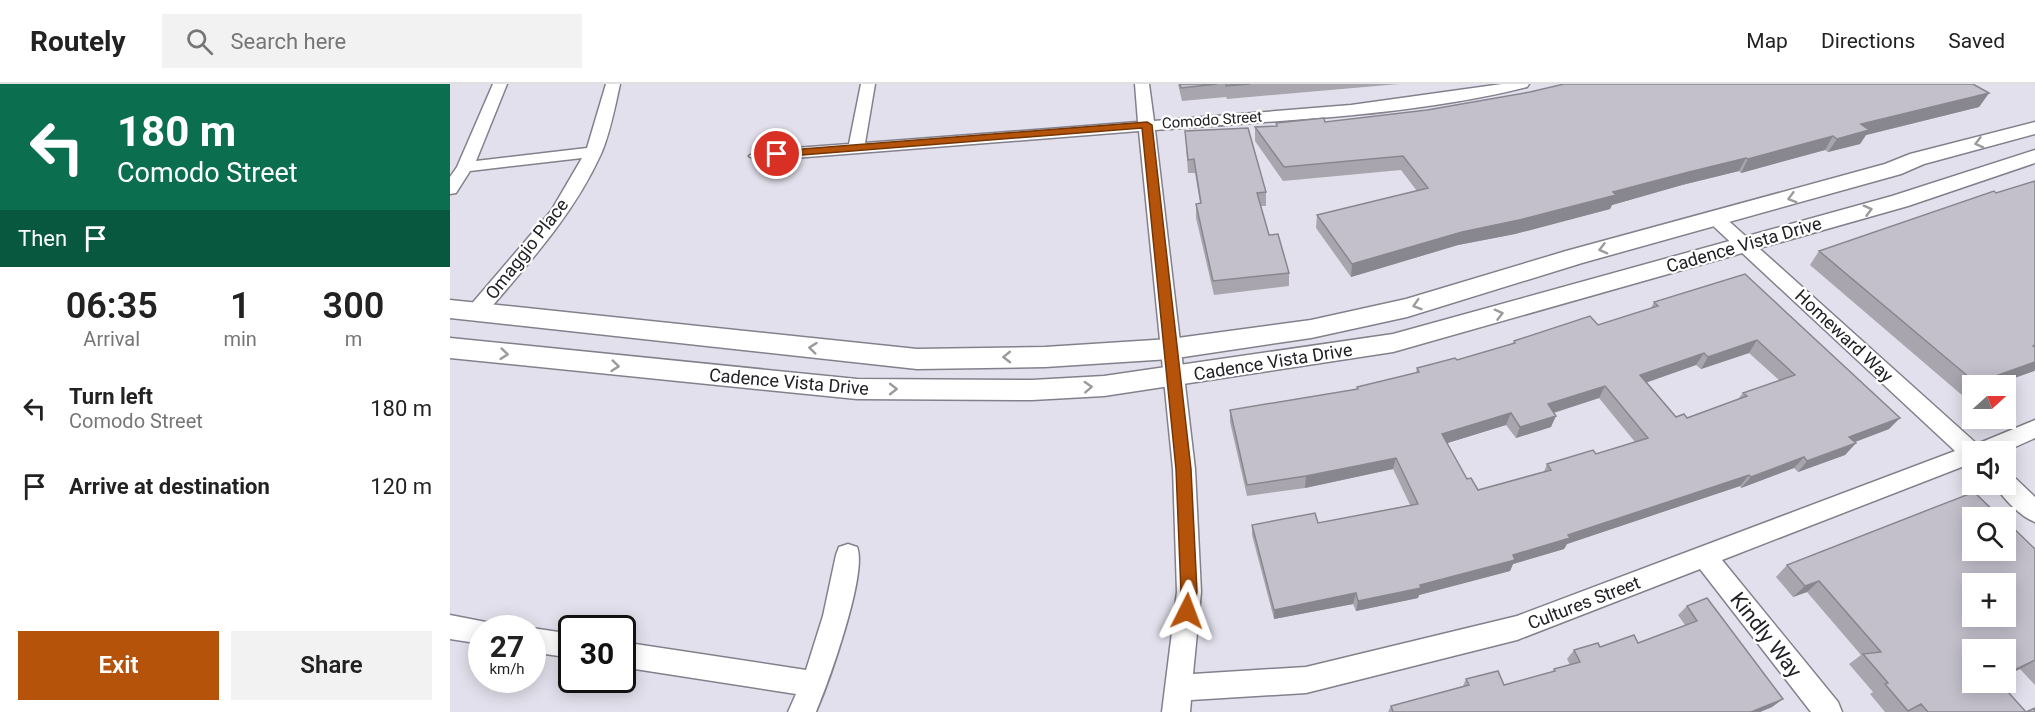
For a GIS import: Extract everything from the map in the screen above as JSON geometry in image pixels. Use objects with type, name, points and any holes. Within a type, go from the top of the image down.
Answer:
[{"type":"street","points":[[450,189],[465,167],[500,84]]},
{"type":"street","name":"Omaggio Place","points":[[476,312],[560,213],[594,152],[614,84]]},
{"type":"street","points":[[856,148],[868,84]]},
{"type":"street","points":[[1142,84],[1184,469],[1189,592],[1176,712]]},
{"type":"street","name":"Comodo Street","points":[[757,156],[1351,111],[1481,93],[1522,84]]},
{"type":"street","name":"Cadence Vista Drive","points":[[450,309],[917,359],[1045,357],[1170,349],[1311,328],[1407,308],[1574,256],[1716,219],[1893,169],[1917,159],[2035,128]]},
{"type":"street","points":[[465,167],[594,152]]},
{"type":"street","name":"Cadence Vista Drive","points":[[450,348],[857,389],[1032,390],[1104,386],[1174,378],[1393,343],[1900,201],[1949,185],[1980,171],[2035,156]]},
{"type":"street","name":"Homeward Way","points":[[1716,219],[1962,445]]},
{"type":"street","points":[[2006,441],[2035,429]]},
{"type":"street","name":"Cultures Street","points":[[1179,688],[1306,680],[1517,628],[1962,458]]},
{"type":"street","points":[[2016,494],[2035,512]]},
{"type":"street","points":[[802,712],[815,684],[837,616],[848,555]]},
{"type":"street","name":"Kindly Way","points":[[1705,557],[1828,712]]},
{"type":"street","points":[[450,627],[468,630]]},
{"type":"street","points":[[636,656],[815,684]]},
{"type":"building","points":[[1180,84],[1217,84],[1181,88]]},
{"type":"building","points":[[1226,84],[1250,84],[1226,86]]},
{"type":"building","points":[[1564,84],[1973,84],[1989,93],[1861,124],[1869,130],[1837,139],[1833,136],[1689,172],[1613,192],[1616,195],[1462,232],[1352,264],[1317,215],[1428,188],[1403,156],[1284,167],[1255,127],[1277,126],[1276,123],[1324,118],[1325,122],[1427,110]]},
{"type":"building","points":[[1248,128],[1266,192],[1257,193],[1269,235],[1278,234],[1289,273],[1213,281],[1196,204],[1201,203],[1194,159],[1188,160],[1185,131]]},
{"type":"building","points":[[2035,181],[2035,345],[2033,346],[2035,347],[2035,362],[1998,375],[1966,375],[1819,251],[1994,191],[1996,193]]},
{"type":"building","points":[[1745,274],[1900,418],[1849,437],[1856,443],[1807,461],[1804,457],[1751,477],[1749,475],[1568,535],[1570,538],[1513,555],[1515,560],[1420,585],[1421,588],[1358,601],[1356,593],[1274,610],[1252,525],[1315,513],[1318,523],[1418,504],[1396,458],[1247,485],[1230,410],[1358,389],[1357,387],[1419,372],[1417,368],[1455,358],[1457,360],[1515,343],[1514,341],[1590,316],[1598,325],[1658,306],[1654,302]],"holes":[[[1757,340],[1795,375],[1743,393],[1747,396],[1687,418],[1684,414],[1676,417],[1640,375],[1704,353],[1708,357]],[[1605,386],[1648,438],[1596,454],[1593,450],[1547,464],[1551,470],[1478,490],[1471,478],[1467,479],[1442,434],[1511,413],[1520,427],[1556,416],[1548,404]]]},
{"type":"building","points":[[1966,495],[1977,495],[1990,507],[1962,507],[1962,561],[2016,561],[2016,531],[2035,549],[2035,660],[2016,669],[2016,639],[1962,639],[1962,693],[2009,693],[2026,712],[1928,712],[1921,704],[1908,711],[1863,654],[1881,652],[1819,581],[1805,586],[1787,565]]},
{"type":"building","points":[[1707,598],[1783,699],[1751,712],[1393,712],[1391,706],[1469,685],[1466,679],[1498,671],[1504,685],[1580,662],[1574,650],[1598,643],[1600,647],[1634,635],[1638,643],[1697,621],[1687,606]]},
{"type":"route","points":[[777,154],[1147,125],[1184,469],[1189,592],[1187,611]]}]
